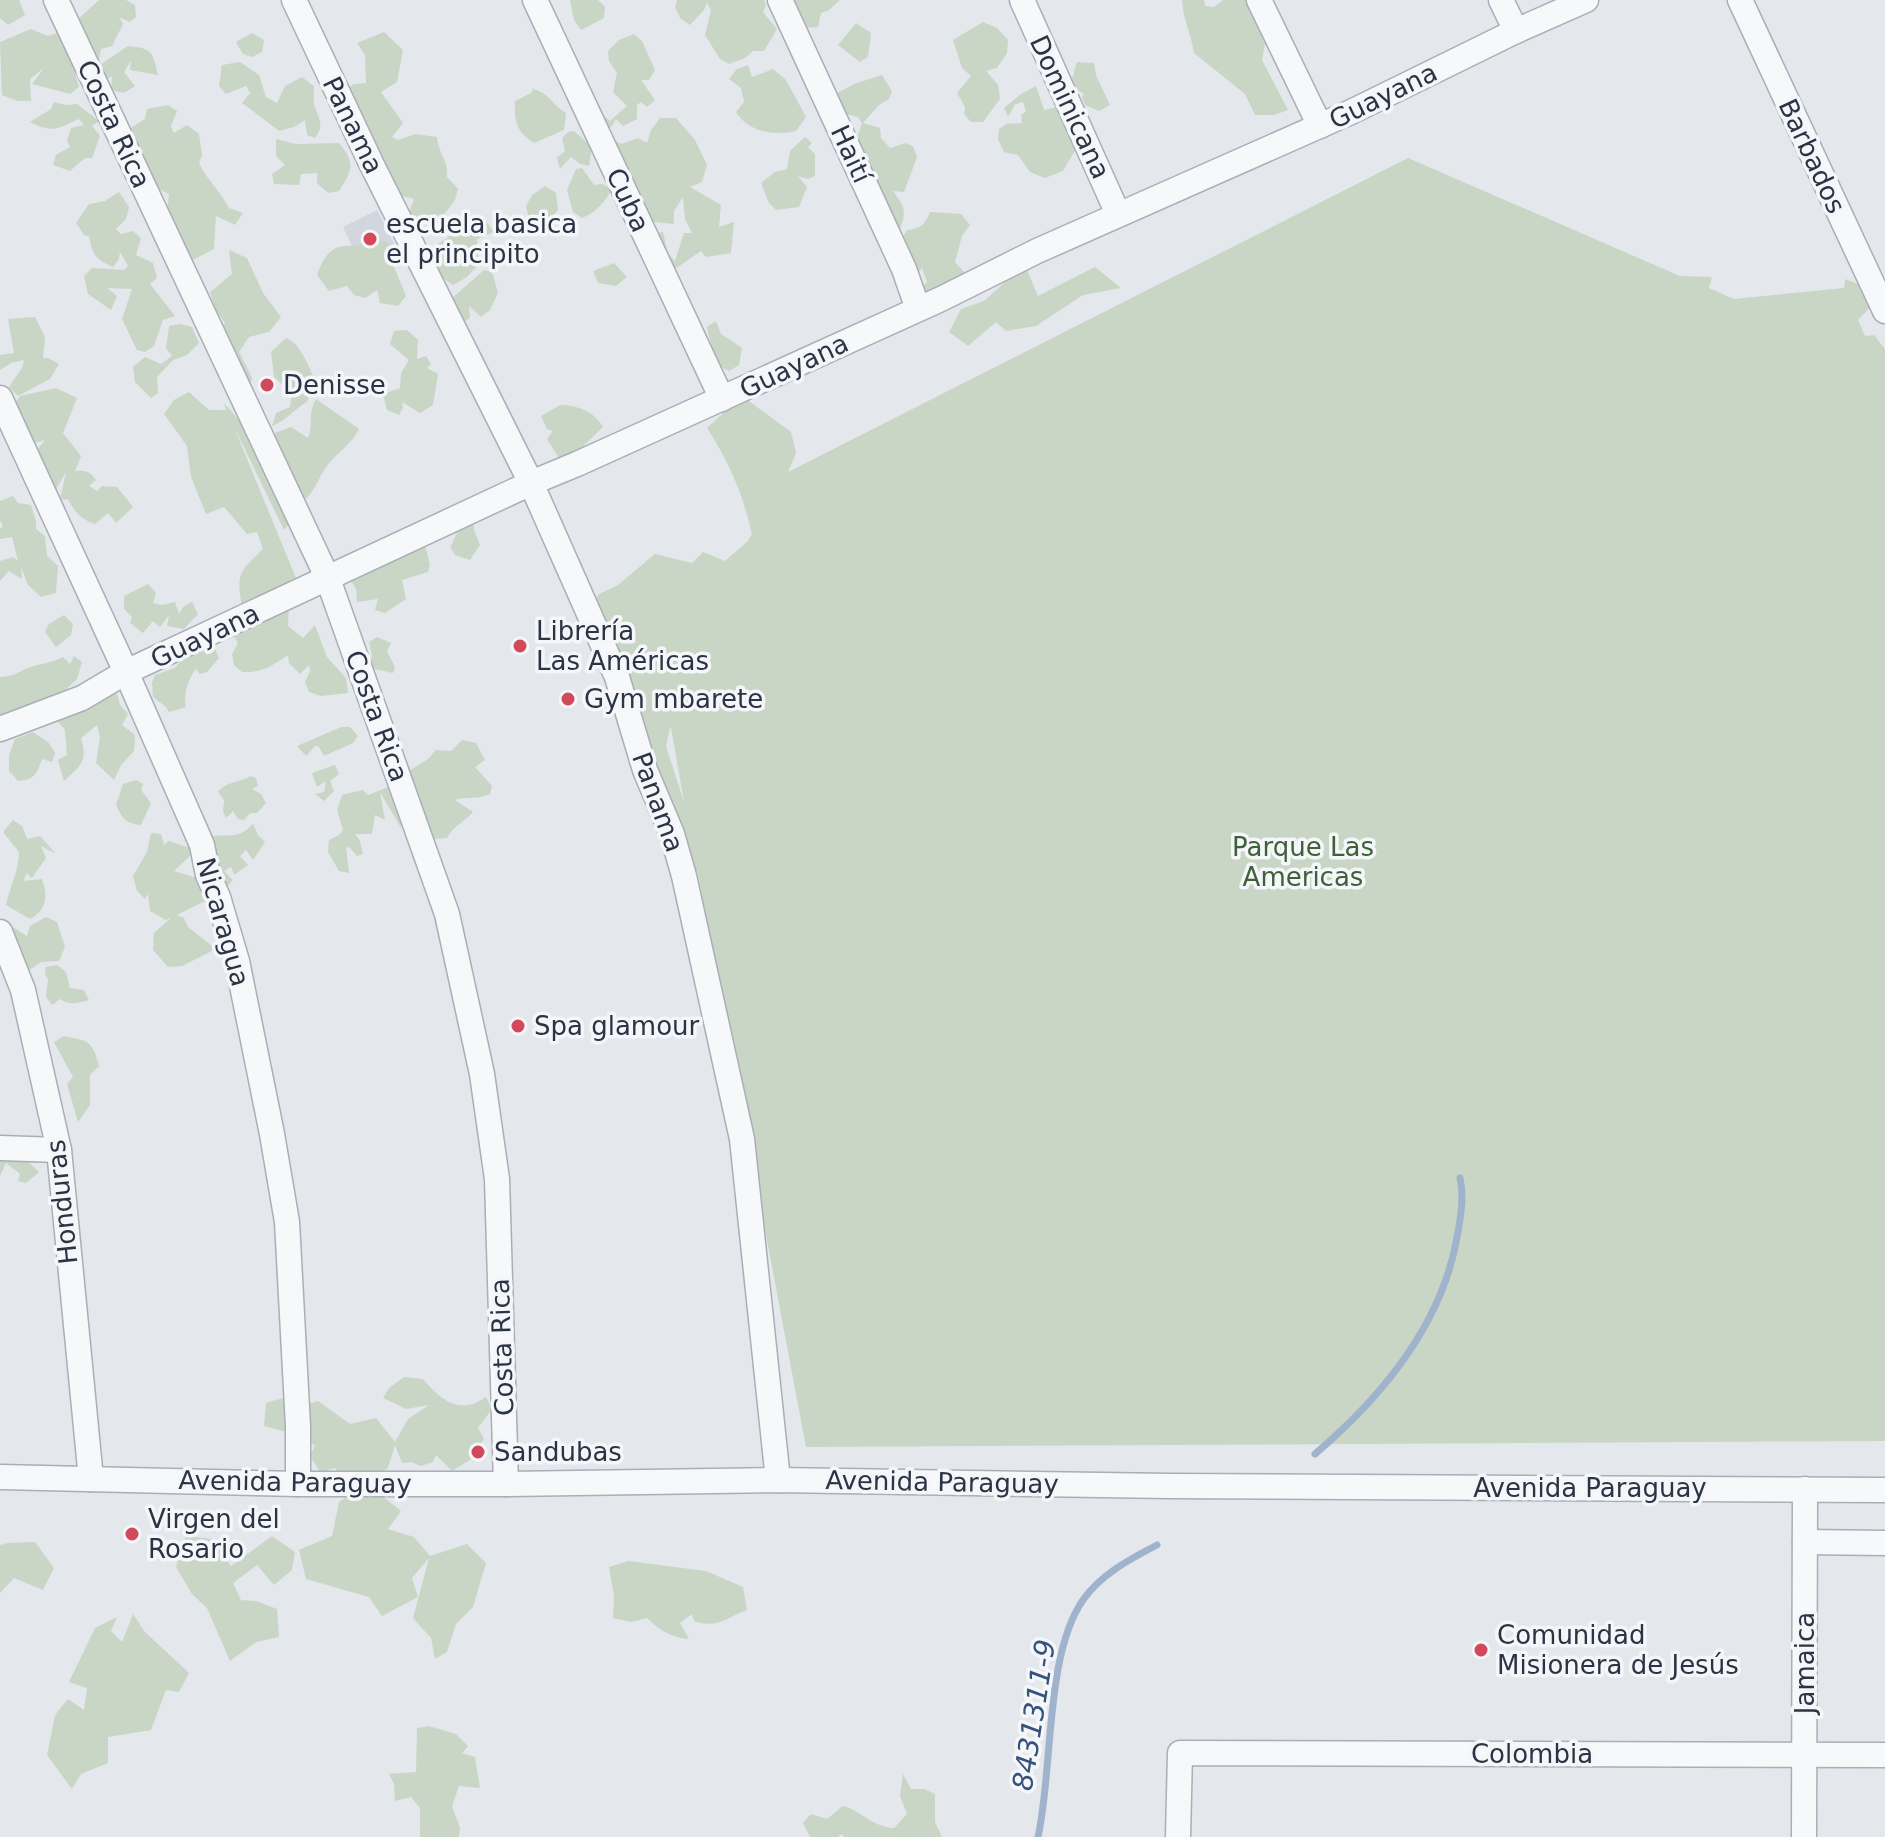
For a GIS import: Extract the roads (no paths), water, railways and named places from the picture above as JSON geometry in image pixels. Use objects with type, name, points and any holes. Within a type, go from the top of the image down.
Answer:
[{"type":"street","name":"Costa Rica","points":[[56,0],[328,579],[447,914],[482,1074],[497,1179],[506,1484]]},
{"type":"street","name":"Panama","points":[[294,0],[371,163],[531,483],[617,677],[645,770],[672,834],[742,1139],[778,1480]]},
{"type":"street","name":"Cuba","points":[[535,0],[722,399]]},
{"type":"street","name":"Haití","points":[[780,0],[904,269],[918,309]]},
{"type":"street","name":"Dominicana","points":[[1022,0],[1118,214]]},
{"type":"street","points":[[1259,0],[1320,126]]},
{"type":"street","points":[[1501,0],[1516,31]]},
{"type":"street","name":"Guayana","points":[[0,729],[82,698],[126,672],[531,483],[722,399],[1118,214],[1320,126],[1586,0]]},
{"type":"street","name":"Barbados","points":[[1740,0],[1885,311]]},
{"type":"street","name":"Nicaragua","points":[[0,398],[202,845],[208,875],[218,897],[237,961],[287,1222],[298,1426],[298,1484]]},
{"type":"street","name":"Honduras","points":[[0,932],[23,990],[59,1150],[91,1479]]},
{"type":"street","points":[[0,1148],[59,1150]]},
{"type":"street","name":"Avenida Paraguay","points":[[0,1477],[298,1484],[778,1480],[1885,1490]]},
{"type":"street","name":"Jamaica","points":[[1804,1837],[1805,1489]]},
{"type":"street","points":[[1805,1542],[1885,1543]]},
{"type":"street","name":"Colombia","points":[[1178,1837],[1180,1753],[1885,1755]]},
{"type":"waterway","name":"8431311-9","points":[[1315,1454],[1364,1408],[1424,1327],[1451,1265],[1461,1212],[1460,1178]]},
{"type":"waterway","name":"8431311-9","points":[[1038,1837],[1056,1681],[1071,1623],[1083,1600],[1098,1583],[1126,1562],[1157,1545]]},
{"type":"place","name":"escuela basica el principito","points":[[370,239]]},
{"type":"place","name":"Denisse","points":[[267,385]]},
{"type":"place","name":"Librería Las Américas","points":[[520,646]]},
{"type":"place","name":"Gym mbarete","points":[[568,699]]},
{"type":"place","name":"Spa glamour","points":[[518,1026]]},
{"type":"place","name":"Sandubas","points":[[478,1452]]},
{"type":"place","name":"Virgen del Rosario","points":[[132,1534]]},
{"type":"place","name":"Comunidad Misionera de Jesús","points":[[1481,1650]]},
{"type":"park label","name":"Parque Las Americas","points":[[1303,862]]}]
